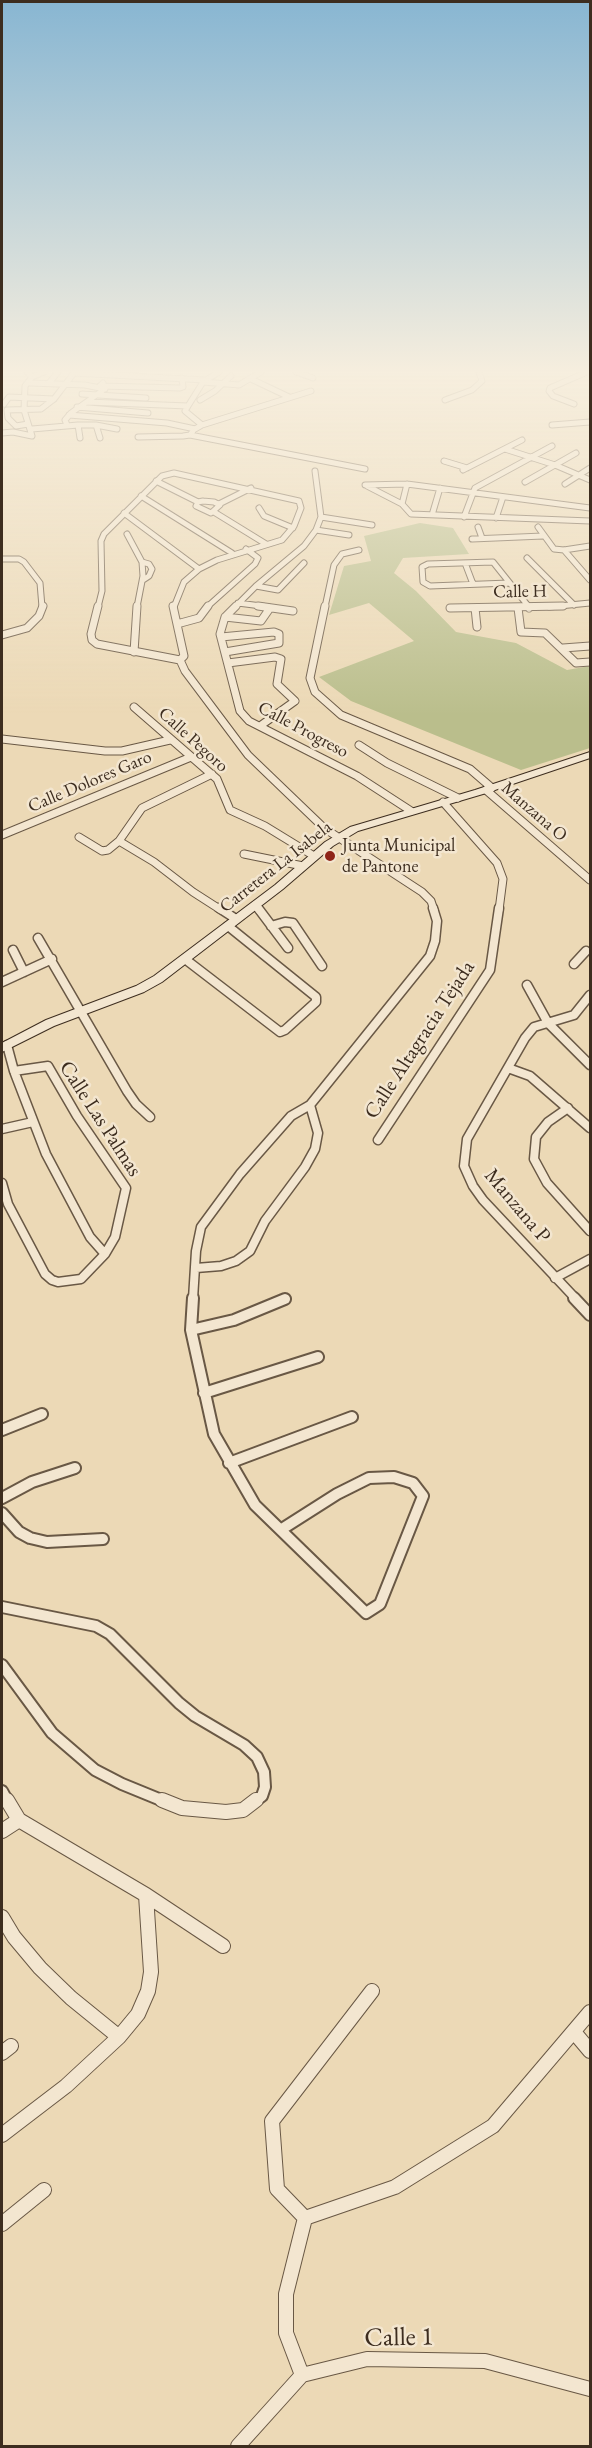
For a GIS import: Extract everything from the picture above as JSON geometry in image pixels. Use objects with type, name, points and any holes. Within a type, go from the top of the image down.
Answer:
[{"type":"main road","name":"Carretera La Isabela","points":[[4,1046],[80,1011],[140,989],[185,959],[338,838],[367,824],[489,789],[591,755]]},
{"type":"street","points":[[150,486],[109,528],[101,541],[102,591],[91,634],[92,640],[97,644],[180,660]]},
{"type":"street","points":[[168,486],[198,502],[219,504],[251,489]]},
{"type":"street","points":[[180,660],[184,656],[173,605],[184,582],[199,569],[232,554],[282,540],[293,528],[301,508],[298,501],[239,486]]},
{"type":"street","points":[[225,617],[256,586],[304,546],[316,530],[321,517],[317,486]]},
{"type":"street","points":[[367,486],[402,504],[411,514],[591,521]]},
{"type":"street","points":[[402,504],[406,486]]},
{"type":"street","points":[[425,486],[591,508]]},
{"type":"street","points":[[464,517],[471,492],[478,486]]},
{"type":"street","points":[[432,515],[440,488]]},
{"type":"street","points":[[141,496],[232,554]]},
{"type":"street","points":[[496,518],[502,496]]},
{"type":"street","points":[[530,519],[533,501]]},
{"type":"street","points":[[198,502],[196,504],[199,508],[214,512],[266,544]]},
{"type":"street","points":[[214,512],[219,504]]},
{"type":"street","points":[[561,520],[564,505]]},
{"type":"street","points":[[259,508],[264,516],[293,528]]},
{"type":"street","points":[[124,513],[199,569]]},
{"type":"street","points":[[321,517],[372,525]]},
{"type":"street","points":[[478,527],[482,538]]},
{"type":"street","points":[[538,527],[554,549],[564,550],[591,546]]},
{"type":"street","points":[[316,530],[349,535]]},
{"type":"street","points":[[127,534],[142,562],[143,580],[137,600],[134,652]]},
{"type":"street","points":[[472,539],[543,536]]},
{"type":"street","points":[[500,538],[505,547]]},
{"type":"street","points":[[177,624],[199,618],[213,600],[255,564],[258,558],[246,549]]},
{"type":"street","name":"Manzana O","points":[[359,550],[342,554],[334,565],[310,678],[315,692],[341,715],[470,770],[591,880]]},
{"type":"street","points":[[564,550],[591,580]]},
{"type":"street","points":[[527,558],[573,605]]},
{"type":"street","points":[[2,559],[19,559],[24,562],[40,583],[43,605],[39,616],[27,628],[2,635]]},
{"type":"street","points":[[256,586],[278,590],[304,562]]},
{"type":"street","points":[[509,583],[425,584],[424,564],[493,562],[529,608]]},
{"type":"street","points":[[465,563],[473,584]]},
{"type":"street","points":[[238,603],[293,611]]},
{"type":"street","name":"Calle H","points":[[450,608],[529,608],[591,603]]},
{"type":"street","points":[[225,617],[261,621],[270,608]]},
{"type":"street","points":[[475,608],[477,627]]},
{"type":"street","points":[[519,608],[521,632],[545,633],[557,646],[563,648],[591,646]]},
{"type":"street","name":"Calle Progreso","points":[[225,617],[221,637],[240,711],[249,722],[357,776],[411,811]]},
{"type":"street","points":[[221,637],[274,632],[279,634],[279,643],[276,644],[225,652]]},
{"type":"street","points":[[563,648],[576,663],[591,662]]},
{"type":"street","points":[[228,663],[275,657],[281,659],[277,684],[294,701],[260,726]]},
{"type":"street","points":[[180,660],[185,671],[248,756],[324,828],[412,884],[431,900],[436,921],[435,941],[430,956],[310,1105],[291,1116],[240,1174],[201,1227],[196,1251],[191,1330],[214,1434],[255,1505],[366,1612],[380,1604],[423,1496],[413,1483],[394,1477],[369,1478],[337,1494],[282,1530]]},
{"type":"street","name":"Calle Pegoro","points":[[134,706],[170,740],[212,774],[221,785],[225,802],[230,810],[265,826],[314,856]]},
{"type":"street","points":[[2,739],[105,751],[139,748],[170,740]]},
{"type":"street","points":[[359,745],[387,763],[458,798]]},
{"type":"street","name":"Calle Dolores Garo","points":[[2,835],[191,757]]},
{"type":"street","points":[[79,837],[102,851],[108,850],[119,841],[142,808],[212,774]]},
{"type":"street","name":"Calle Altagracia Tejada","points":[[378,1140],[490,970],[502,879],[497,863],[443,802]]},
{"type":"street","points":[[119,841],[154,862],[232,923],[315,997],[316,1002],[285,1030],[279,1032],[185,959]]},
{"type":"street","points":[[244,854],[303,866]]},
{"type":"street","points":[[580,872],[591,869]]},
{"type":"street","points":[[255,905],[288,948]]},
{"type":"street","points":[[271,926],[285,922],[293,923],[322,966]]},
{"type":"street","points":[[38,938],[127,1091],[136,1104],[150,1117]]},
{"type":"street","points":[[574,964],[589,949]]},
{"type":"street","points":[[13,950],[24,972]]},
{"type":"street","points":[[2,982],[52,959]]},
{"type":"street","points":[[527,985],[548,1023],[591,1065]]},
{"type":"street","name":"Manzana P","points":[[591,995],[574,1015],[534,1027],[467,1140],[464,1166],[473,1186],[483,1200],[591,1315]]},
{"type":"street","points":[[2,1184],[8,1204],[45,1274],[52,1280],[58,1282],[81,1280],[105,1254],[90,1237],[46,1154],[4,1046]]},
{"type":"street","name":"Calle Las Palmas","points":[[14,1071],[48,1066],[77,1116],[126,1188],[115,1237],[105,1254]]},
{"type":"street","points":[[508,1068],[530,1076],[591,1128]]},
{"type":"street","points":[[196,1268],[221,1266],[236,1261],[250,1251],[265,1221],[305,1167],[315,1149],[318,1133],[310,1105]]},
{"type":"street","points":[[568,1108],[548,1122],[536,1137],[534,1159],[547,1183],[591,1231]]},
{"type":"street","points":[[2,1129],[33,1122]]},
{"type":"street","points":[[555,1278],[591,1259]]},
{"type":"street","points":[[191,1330],[234,1320],[285,1299]]},
{"type":"street","points":[[204,1393],[318,1357]]},
{"type":"street","points":[[2,1430],[42,1414]]},
{"type":"street","points":[[229,1463],[352,1416]]},
{"type":"street","points":[[2,1498],[32,1482],[75,1468]]},
{"type":"street","points":[[2,1513],[19,1532],[30,1539],[47,1542],[102,1539]]},
{"type":"street","points":[[2,1607],[96,1626],[110,1634],[187,1709],[244,1745],[256,1757],[264,1772],[265,1787],[262,1796],[243,1810],[226,1812],[182,1808],[122,1784],[95,1770],[52,1733],[2,1665]]},
{"type":"street","points":[[2,1791],[19,1820],[146,1895],[223,1946]]},
{"type":"street","points":[[2,1831],[19,1820]]},
{"type":"street","points":[[2,2135],[66,2086],[119,2037],[138,2014],[148,1991],[151,1972],[146,1895]]},
{"type":"street","points":[[2,1917],[14,1937],[40,1968],[71,1998],[119,2037]]},
{"type":"street","points":[[305,2218],[277,2189],[272,2121],[372,1991]]},
{"type":"street","points":[[305,2218],[395,2187],[493,2126],[591,2012]]},
{"type":"street","points":[[574,2032],[591,2051]]},
{"type":"street","points":[[2,2224],[44,2190]]},
{"type":"street","points":[[238,2446],[302,2375],[286,2333],[286,2294],[305,2218]]},
{"type":"street","name":"Calle 1","points":[[302,2375],[367,2359],[485,2361],[591,2389]]},
{"type":"green space","points":[[420,523],[453,528],[469,554],[403,558],[394,573],[416,591],[456,632],[516,643],[567,670],[590,666],[590,748],[521,770],[351,701],[319,677],[414,641],[369,603],[329,615],[344,566],[371,561],[364,536]]},
{"type":"place","name":"Junta Municipal de Pantone","points":[[330,856]]}]
